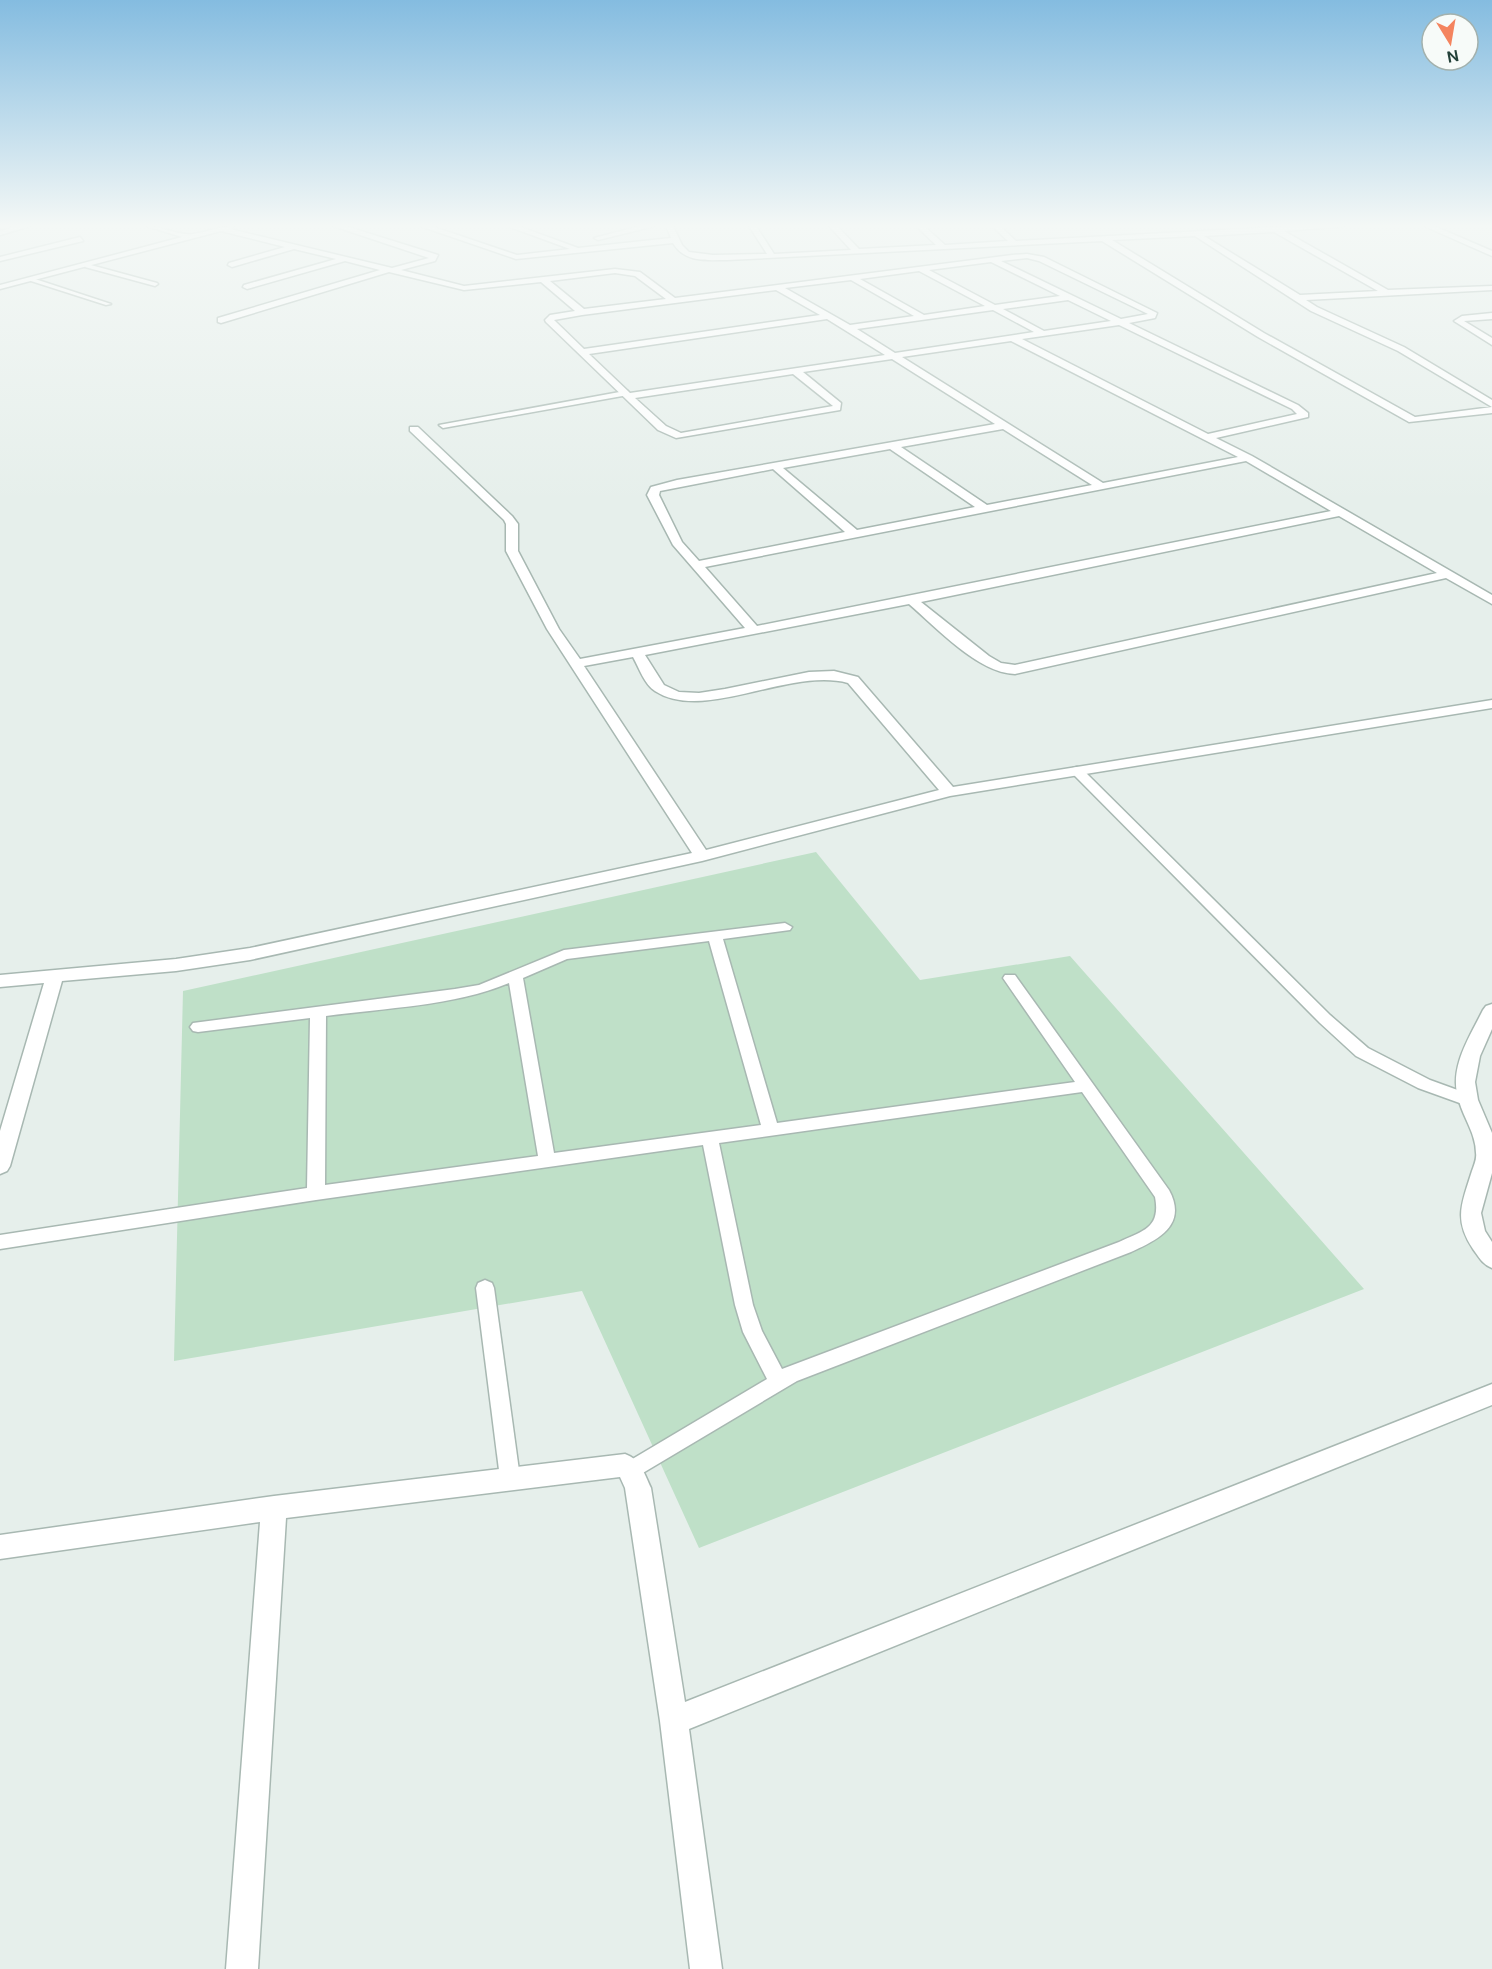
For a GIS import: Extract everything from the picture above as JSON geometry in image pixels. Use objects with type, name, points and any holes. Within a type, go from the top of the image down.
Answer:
[{"type":"street","points":[[222,320],[229,318]]},
{"type":"street","points":[[552,318],[549,320],[662,428],[680,436],[837,408],[838,405],[834,401],[795,371]]},
{"type":"street","points":[[581,352],[820,318]]},
{"type":"street","points":[[828,318],[849,328],[1101,486]]},
{"type":"street","points":[[849,328],[923,318]]},
{"type":"street","points":[[1013,318],[1044,334]]},
{"type":"street","points":[[1112,318],[1295,407],[1304,415],[1206,437]]},
{"type":"street","points":[[626,394],[892,357],[1142,318]]},
{"type":"street","points":[[1233,318],[1433,431]]},
{"type":"street","points":[[1333,318],[1401,349],[1492,404]]},
{"type":"street","points":[[1473,318],[1458,321],[1492,342]]},
{"type":"street","points":[[1014,339],[1248,458],[1492,600]]},
{"type":"street","points":[[1413,420],[1492,411]]},
{"type":"street","points":[[755,631],[677,543],[653,495],[655,489],[1002,426]]},
{"type":"street","points":[[414,429],[508,518],[512,524],[512,552],[553,629],[702,856]]},
{"type":"street","points":[[894,447],[985,509]]},
{"type":"street","points":[[695,565],[1248,458]]},
{"type":"street","points":[[775,466],[854,534]]},
{"type":"street","points":[[576,664],[755,631],[1341,512]]},
{"type":"street","points":[[911,600],[982,657],[1004,668],[1014,669],[1043,665],[1448,574]]},
{"type":"street","points":[[637,653],[659,687],[672,695],[686,698],[703,697],[791,679],[844,675],[853,680],[949,792]]},
{"type":"street","points":[[0,981],[176,965],[250,954],[702,856],[949,792],[1492,704]]},
{"type":"street","points":[[0,1166],[55,976]]},
{"type":"street","points":[[1492,1010],[1467,1067],[1465,1082],[1468,1100],[1483,1135],[1487,1155],[1470,1213],[1475,1234],[1492,1259]]},
{"type":"street","points":[[674,1721],[1492,1394]]},
{"type":"street","points":[[0,1547],[274,1508],[615,1465],[625,1466],[631,1470],[638,1488],[674,1721],[706,1969]]},
{"type":"street","points":[[243,1969],[274,1508]]},
{"type":"lane","points":[[443,425],[626,394]]},
{"type":"lane","points":[[1077,771],[1325,1019],[1362,1052],[1414,1079],[1468,1100]]},
{"type":"lane","points":[[198,1027],[473,991],[564,955],[785,927]]},
{"type":"lane","points":[[714,935],[771,1130]]},
{"type":"lane","points":[[515,975],[547,1160]]},
{"type":"lane","points":[[631,1470],[790,1375],[1125,1247],[1157,1232],[1164,1223],[1167,1209],[1163,1195],[1010,978]]},
{"type":"lane","points":[[316,1193],[318,1012]]},
{"type":"lane","points":[[0,1242],[316,1193],[1086,1086]]},
{"type":"lane","points":[[710,1138],[744,1305],[753,1332],[779,1382]]},
{"type":"lane","points":[[485,1288],[510,1478]]},
{"type":"green space","points":[[816,852],[920,980],[1070,956],[1364,1289],[699,1548],[582,1291],[174,1361],[183,991]]}]
